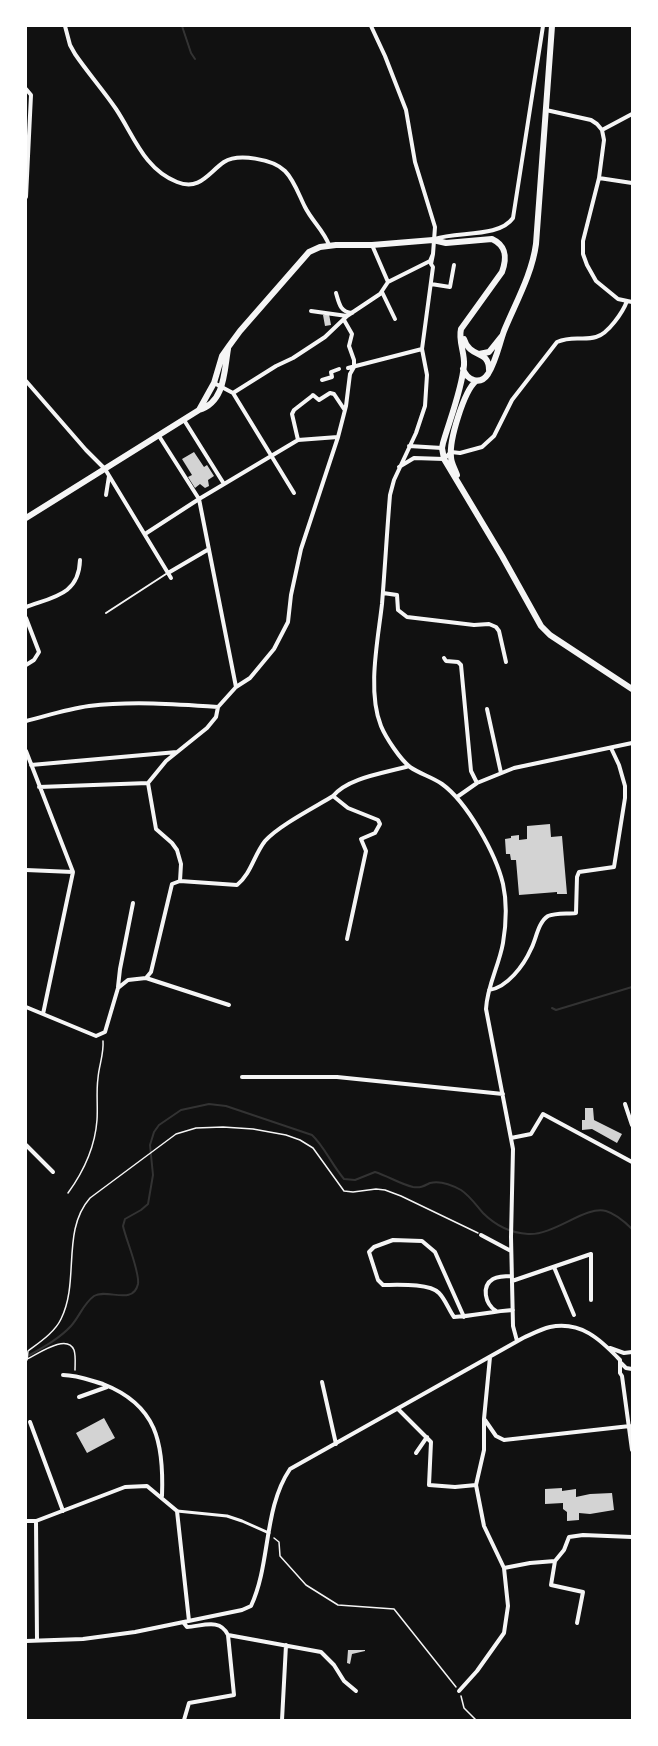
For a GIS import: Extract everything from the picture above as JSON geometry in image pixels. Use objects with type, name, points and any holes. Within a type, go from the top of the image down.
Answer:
[{"type":"main road","points":[[459,481],[451,460],[451,452],[465,396],[476,381],[484,378],[497,354],[535,254],[552,26]]},
{"type":"main road","points":[[199,410],[214,383],[222,356],[229,346],[303,257],[315,249],[329,245],[372,245],[433,240],[446,243],[492,239],[499,243],[504,250],[506,260],[502,272],[462,325],[460,332],[466,375],[476,381]]},
{"type":"main road","points":[[466,321],[464,340],[468,348],[489,362],[489,370]]},
{"type":"main road","points":[[503,334],[489,352],[468,357],[442,448],[444,459],[459,481],[541,626],[550,635],[633,689]]},
{"type":"main road","points":[[26,518],[199,410],[210,406],[222,387],[229,346]]},
{"type":"street","points":[[64,26],[75,54],[114,106],[153,167],[171,179],[189,184],[202,181],[222,163],[231,159],[249,158],[277,165],[286,171],[306,210],[325,235],[329,245]]},
{"type":"street","points":[[371,26],[406,110],[415,162],[435,227],[431,284],[422,349],[427,375],[425,406],[416,433],[399,467],[390,495],[375,701],[381,726],[391,745],[409,766],[442,783],[457,797],[480,831],[495,862],[504,890],[504,941],[489,990],[486,1009],[513,1149],[511,1251],[513,1326],[517,1341]]},
{"type":"street","points":[[433,240],[446,236],[501,229],[513,218],[543,26]]},
{"type":"street","points":[[26,89],[31,95],[26,154],[26,197]]},
{"type":"street","points":[[546,110],[591,120],[602,130],[604,140],[599,178],[583,241],[583,254],[586,265],[596,281],[618,298],[633,302]]},
{"type":"street","points":[[602,130],[633,114]]},
{"type":"street","points":[[599,178],[633,183]]},
{"type":"street","points":[[372,245],[387,282]]},
{"type":"street","points":[[233,393],[325,337],[382,291],[387,282],[424,266],[433,254]]},
{"type":"street","points":[[431,284],[450,288],[454,265]]},
{"type":"street","points":[[382,291],[395,319]]},
{"type":"street","points":[[336,293],[341,309],[353,313]]},
{"type":"street","points":[[399,467],[414,458],[444,459],[451,452],[460,453],[482,447],[494,436],[513,400],[557,342],[568,338],[597,337],[624,311],[627,301]]},
{"type":"street","points":[[311,311],[346,318]]},
{"type":"street","points":[[39,787],[148,783],[166,761],[207,728],[216,717],[218,707],[236,687],[250,678],[274,649],[288,622],[301,549],[345,410],[350,374],[354,367],[349,346],[352,334],[346,318]]},
{"type":"street","points":[[348,368],[422,349]]},
{"type":"street","points":[[322,380],[332,376],[331,372],[339,369]]},
{"type":"street","points":[[26,381],[105,469],[171,578]]},
{"type":"street","points":[[214,383],[233,393],[294,493]]},
{"type":"street","points":[[298,440],[292,414],[313,395],[319,400],[330,393],[334,394],[345,410]]},
{"type":"street","points":[[184,420],[224,484]]},
{"type":"street","points":[[159,436],[199,499],[236,687]]},
{"type":"street","points":[[145,534],[270,453],[298,440],[338,437]]},
{"type":"street","points":[[409,446],[442,448]]},
{"type":"street","points":[[106,495],[109,476]]},
{"type":"street","points":[[168,573],[209,549]]},
{"type":"street","points":[[26,608],[64,593],[76,582],[80,572],[80,560]]},
{"type":"street","points":[[382,593],[397,595],[398,610],[407,617],[474,625],[489,624],[496,627],[506,662]]},
{"type":"street","points":[[26,618],[39,652],[34,660],[26,665]]},
{"type":"street","points":[[444,658],[446,661],[458,662],[462,665],[471,771],[477,783]]},
{"type":"street","points":[[26,721],[86,706],[118,703],[218,707]]},
{"type":"street","points":[[487,709],[501,773]]},
{"type":"street","points":[[457,797],[477,783],[501,773],[531,764],[633,743]]},
{"type":"street","points":[[489,990],[510,979],[531,950],[544,919],[553,915],[576,913],[579,872],[614,867],[625,786],[611,748]]},
{"type":"street","points":[[26,751],[73,872],[43,1014]]},
{"type":"street","points":[[31,765],[178,752]]},
{"type":"street","points":[[146,978],[151,972],[172,884],[180,881],[237,885],[247,875],[255,856],[267,839],[291,822],[348,784],[409,766]]},
{"type":"street","points":[[148,783],[156,829],[177,850],[181,864],[180,881]]},
{"type":"street","points":[[333,796],[348,808],[378,820],[380,824],[375,833],[361,839],[366,851],[347,939]]},
{"type":"street","points":[[26,870],[73,872]]},
{"type":"street","points":[[26,1007],[96,1035],[105,1032],[118,988],[133,903]]},
{"type":"street","points":[[118,988],[128,980],[146,978],[230,1005]]},
{"type":"street","points":[[242,1077],[338,1077],[503,1095]]},
{"type":"street","points":[[625,1104],[633,1125]]},
{"type":"street","points":[[511,1138],[531,1134],[543,1114],[633,1162]]},
{"type":"street","points":[[26,1145],[53,1172]]},
{"type":"street","points":[[481,1235],[511,1251]]},
{"type":"street","points":[[464,1317],[435,1252],[422,1241],[393,1240],[374,1247],[369,1252],[378,1280],[383,1285],[431,1288],[439,1293],[454,1317],[464,1317],[513,1310]]},
{"type":"street","points":[[497,1311],[488,1305],[486,1300],[488,1284],[492,1279],[500,1276],[512,1278],[591,1254],[591,1300]]},
{"type":"street","points":[[554,1267],[574,1315]]},
{"type":"street","points":[[26,1641],[93,1638],[135,1632],[242,1610],[251,1606],[258,1586],[275,1502],[283,1479],[290,1469],[517,1341],[547,1328],[567,1326],[591,1333],[630,1368]]},
{"type":"street","points":[[609,1348],[630,1353]]},
{"type":"street","points":[[620,1361],[630,1353]]},
{"type":"street","points":[[459,1690],[477,1671],[504,1633],[508,1606],[504,1569],[484,1526],[476,1485],[484,1450],[484,1419],[490,1357]]},
{"type":"street","points":[[620,1361],[633,1450]]},
{"type":"street","points":[[622,1376],[623,1371],[630,1368]]},
{"type":"street","points":[[63,1375],[75,1375],[108,1386],[138,1406],[149,1418],[159,1439],[163,1469],[162,1497]]},
{"type":"street","points":[[322,1382],[336,1444]]},
{"type":"street","points":[[79,1397],[108,1386]]},
{"type":"street","points":[[398,1409],[431,1442],[429,1485],[455,1487],[476,1485]]},
{"type":"street","points":[[484,1419],[495,1436],[504,1440],[630,1426]]},
{"type":"street","points":[[30,1422],[63,1511]]},
{"type":"street","points":[[416,1453],[427,1437]]},
{"type":"street","points":[[26,1521],[36,1521],[125,1487],[147,1486],[177,1511],[227,1516],[269,1533]]},
{"type":"street","points":[[177,1511],[189,1621]]},
{"type":"street","points":[[36,1521],[37,1640]]},
{"type":"street","points":[[577,1623],[583,1592],[551,1585],[555,1561],[564,1550],[569,1537],[583,1535],[633,1537]]},
{"type":"street","points":[[504,1569],[530,1563],[555,1561]]},
{"type":"street","points":[[183,1622],[187,1627],[215,1624],[225,1629],[228,1635],[234,1695],[189,1703],[184,1720]]},
{"type":"street","points":[[228,1635],[321,1652],[334,1665],[344,1681],[356,1691]]},
{"type":"street","points":[[282,1720],[286,1645]]},
{"type":"lane","points":[[106,613],[168,573]]},
{"type":"path","points":[[68,1193],[83,1171],[94,1142],[98,1075],[104,1053],[103,1041]]},
{"type":"path","points":[[75,1375],[74,1350],[70,1345],[64,1343],[27,1360],[29,1350],[43,1340],[61,1321],[67,1304],[74,1232],[79,1213],[90,1198],[176,1134],[196,1128],[223,1127],[253,1129],[285,1135],[313,1148],[344,1191],[385,1190],[481,1235]]},
{"type":"path","points":[[29,1350],[32,1357]]},
{"type":"path","points":[[269,1533],[279,1542],[280,1556],[306,1585],[338,1605],[394,1608],[459,1690],[464,1708],[476,1720]]},
{"type":"building","points":[[329,314],[331,325],[325,326],[323,315]]},
{"type":"building","points":[[194,452],[204,467],[207,465],[214,476],[208,480],[209,486],[205,488],[200,484],[195,488],[188,477],[192,475],[182,459]]},
{"type":"building","points":[[550,824],[551,837],[562,836],[567,894],[557,894],[557,892],[519,895],[516,860],[511,860],[510,854],[506,854],[505,839],[519,835],[519,840],[527,839],[527,826]]},
{"type":"building","points":[[585,1108],[593,1108],[594,1120],[622,1134],[617,1143],[592,1129],[582,1130]]},
{"type":"building","points":[[104,1418],[115,1438],[87,1453],[76,1433]]},
{"type":"building","points":[[562,1488],[562,1491],[576,1489],[576,1497],[612,1493],[614,1510],[590,1514],[579,1513],[579,1520],[567,1521],[567,1512],[563,1509],[563,1503],[545,1504],[545,1489]]},
{"type":"building","points":[[348,1650],[365,1651],[352,1654],[350,1664],[347,1663]]},
{"type":"waterway","points":[[182,26],[195,59]]},
{"type":"waterway","points":[[552,1008],[556,1010],[632,987]]},
{"type":"waterway","points":[[26,1357],[66,1331],[94,1296],[99,1294],[125,1295],[135,1291],[138,1284],[137,1272],[123,1226],[125,1219],[148,1204],[153,1175],[150,1145],[154,1132],[159,1125],[181,1110],[209,1104],[226,1106],[312,1135],[344,1179],[355,1180],[375,1172],[413,1187],[434,1182],[450,1185],[464,1192],[493,1221],[515,1232],[538,1233],[598,1210],[613,1214],[632,1229]]}]
